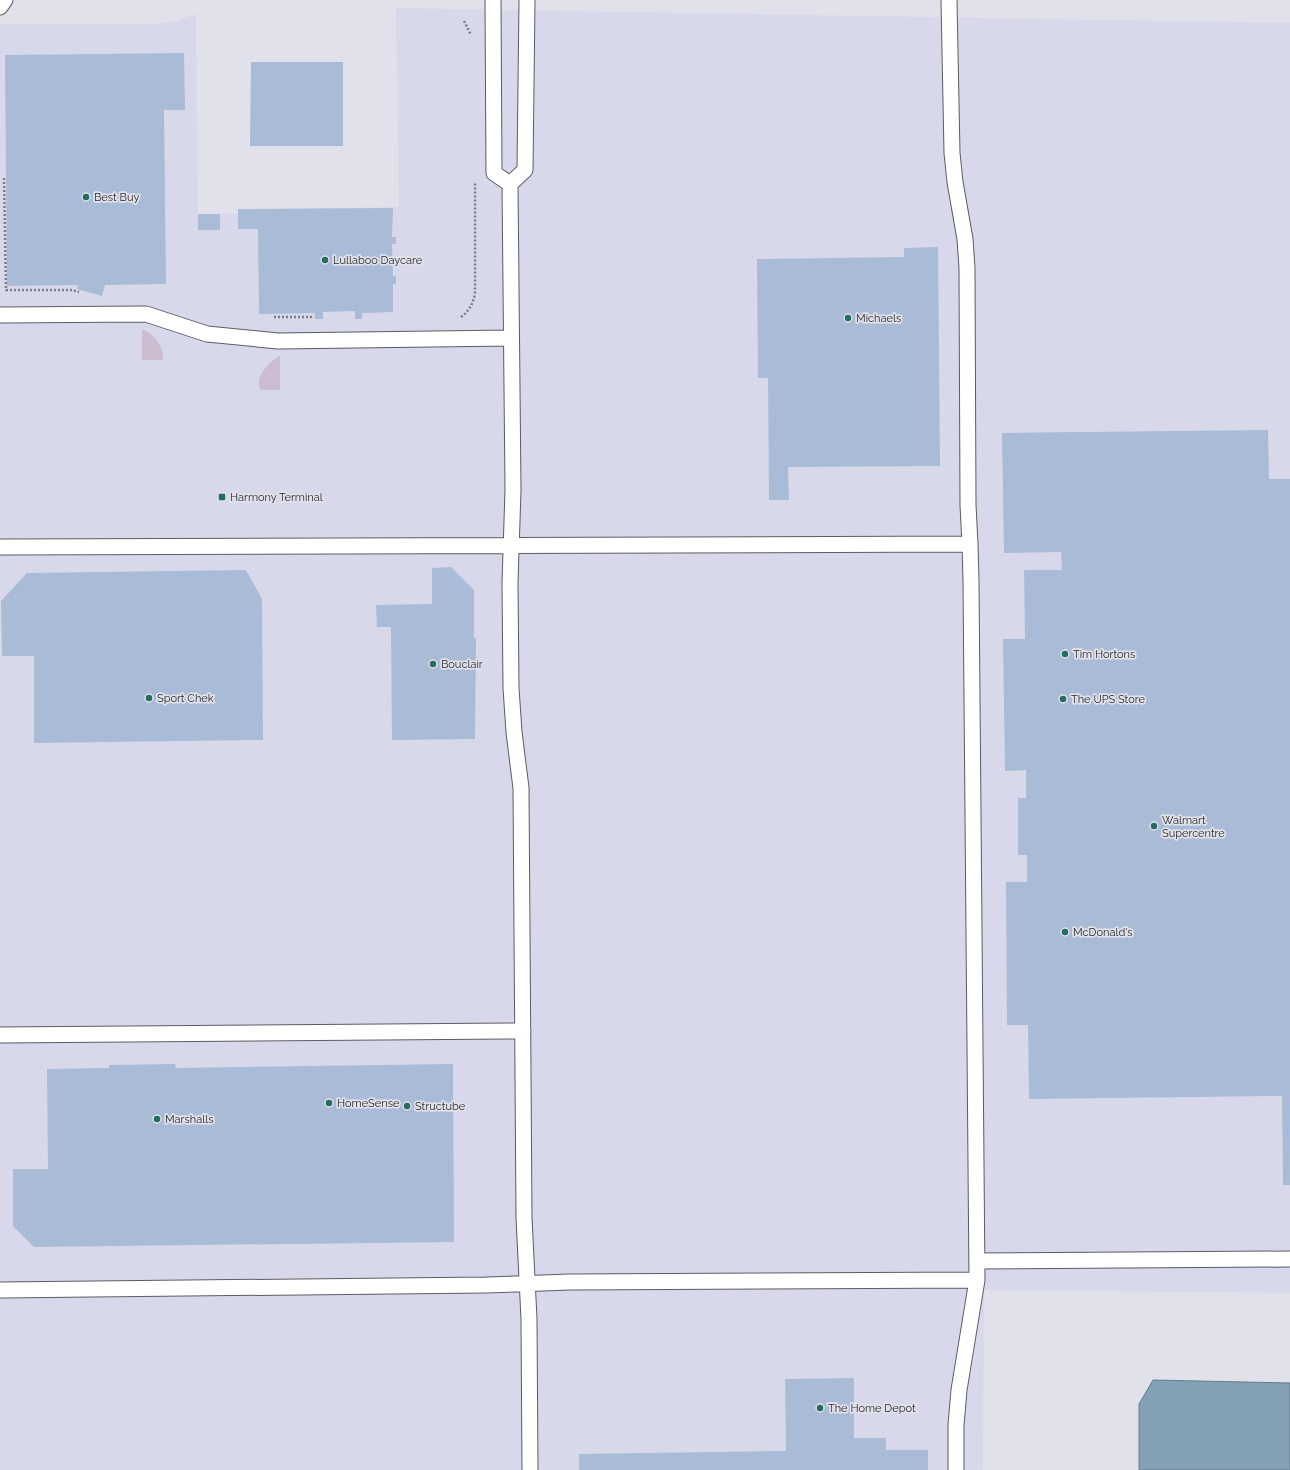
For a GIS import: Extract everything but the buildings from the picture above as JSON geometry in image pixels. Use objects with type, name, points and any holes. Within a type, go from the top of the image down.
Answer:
[{"type":"lane","points":[[0,7],[5,0]]},
{"type":"lane","points":[[493,0],[494,174],[510,184]]},
{"type":"lane","points":[[526,0],[526,170],[510,184],[512,482],[510,583],[511,688],[520,788],[524,1222],[529,1319],[530,1470]]},
{"type":"lane","points":[[949,0],[952,154],[955,182],[965,238],[967,268],[977,1261],[977,1280],[959,1390],[956,1425],[956,1470]]},
{"type":"lane","points":[[0,315],[146,314],[207,334],[278,341],[511,338]]},
{"type":"lane","points":[[0,547],[970,544]]},
{"type":"lane","points":[[0,1035],[523,1031]]},
{"type":"lane","points":[[977,1261],[1290,1259]]},
{"type":"lane","points":[[0,1290],[478,1285],[578,1282],[977,1280]]},
{"type":"path","points":[[4,178],[6,290],[72,290],[85,294]]},
{"type":"shaded area","points":[[396,8],[1290,23],[1290,1293],[984,1290],[983,1470],[0,1470],[0,24],[154,24],[173,22],[196,14],[198,214],[238,214],[238,209],[399,207]]},
{"type":"shaded area","points":[[142,329],[154,337],[160,344],[163,353],[162,360],[142,360]]},
{"type":"shaded area","points":[[280,356],[280,390],[261,390],[259,381],[261,375],[272,361]]},
{"type":"water","points":[[1153,1380],[1290,1383],[1290,1470],[1139,1470],[1139,1404]]},
{"type":"place","name":"Best Buy","points":[[86,197]]},
{"type":"place","name":"Lullaboo Daycare","points":[[325,260]]},
{"type":"place","name":"Michaels","points":[[848,318]]},
{"type":"place","name":"Harmony Terminal","points":[[222,497]]},
{"type":"place","name":"Tim Hortons","points":[[1065,654]]},
{"type":"place","name":"Bouclair","points":[[433,664]]},
{"type":"place","name":"Sport Chek","points":[[149,698]]},
{"type":"place","name":"The UPS Store","points":[[1063,699]]},
{"type":"place","name":"Walmart Supercentre","points":[[1154,826]]},
{"type":"place","name":"McDonald's","points":[[1065,932]]},
{"type":"place","name":"HomeSense","points":[[329,1103]]},
{"type":"place","name":"Structube","points":[[407,1106]]},
{"type":"place","name":"Marshalls","points":[[157,1119]]},
{"type":"place","name":"The Home Depot","points":[[820,1408]]}]
